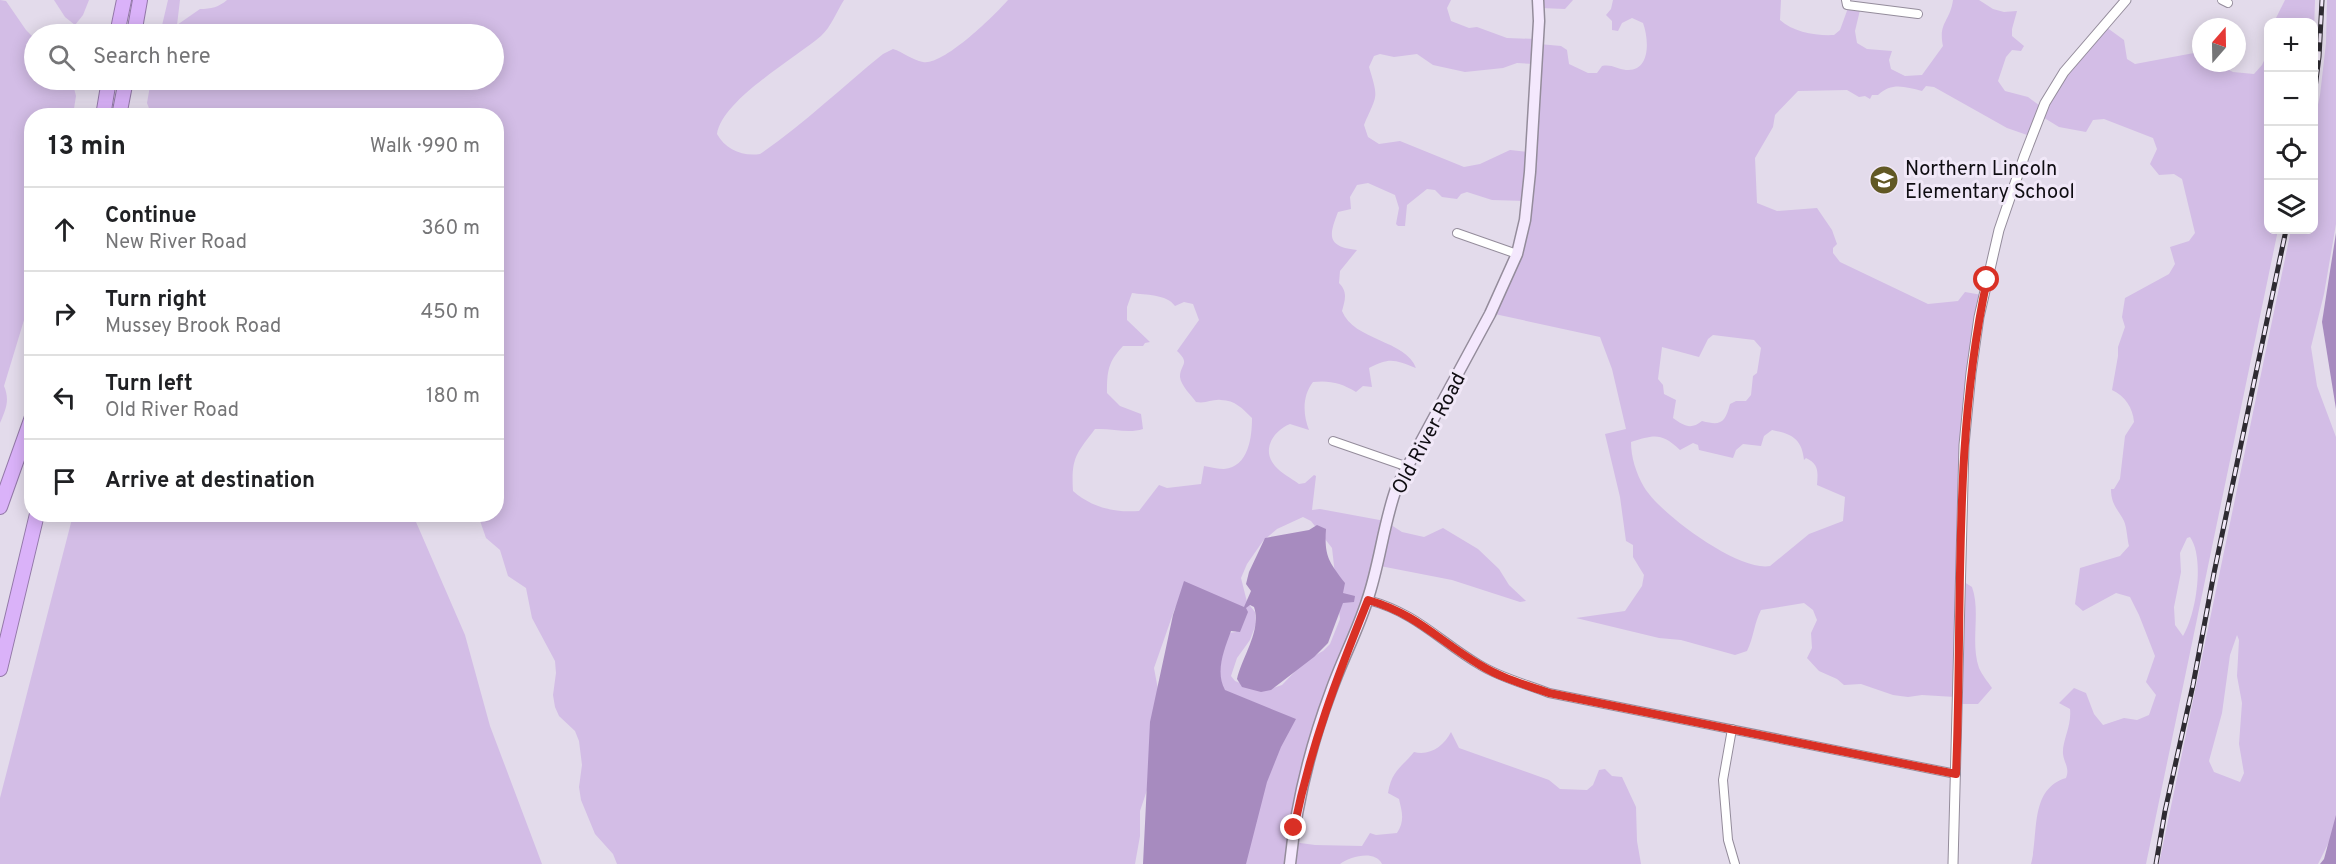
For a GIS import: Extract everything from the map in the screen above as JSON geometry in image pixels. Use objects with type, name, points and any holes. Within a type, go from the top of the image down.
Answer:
[{"type":"highway","points":[[119,24],[124,0]]},
{"type":"highway","points":[[136,24],[140,0]]},
{"type":"highway","points":[[105,108],[108,90]]},
{"type":"highway","points":[[121,108],[124,90]]},
{"type":"highway","points":[[0,507],[24,440]]},
{"type":"highway","points":[[0,669],[35,522]]},
{"type":"main road","name":"Old River Road","points":[[1290,864],[1304,777],[1331,691],[1368,600],[1390,505],[1493,308],[1517,254],[1525,220],[1530,172],[1539,21],[1538,0]]},
{"type":"street","points":[[1953,864],[1964,446],[1971,373],[1987,280],[2012,190],[2045,103],[2064,72],[2126,0]]},
{"type":"street","points":[[1846,2],[1918,14]]},
{"type":"street","points":[[1457,233],[1517,254]]},
{"type":"street","points":[[1333,441],[1408,467]]},
{"type":"street","points":[[1368,600],[1408,615],[1494,673],[1549,693],[1956,774]]},
{"type":"street","points":[[1732,729],[1723,780],[1728,840],[1735,864]]},
{"type":"shaded area","points":[[0,0],[6,1],[24,27],[24,90],[74,90],[76,96],[74,108],[24,108],[24,320],[4,386],[7,404],[0,423]]},
{"type":"shaded area","points":[[54,0],[89,0],[83,15],[76,24],[65,17]]},
{"type":"shaded area","points":[[168,0],[180,0],[177,24],[162,24]]},
{"type":"shaded area","points":[[227,0],[844,0],[831,24],[821,36],[745,94],[722,121],[717,134],[720,139],[735,151],[754,155],[760,154],[792,130],[883,54],[893,49],[919,61],[932,61],[968,38],[1008,0],[1451,0],[1447,8],[1451,21],[1469,28],[1477,27],[1507,38],[1537,39],[1539,44],[1561,46],[1567,50],[1569,64],[1588,73],[1597,73],[1602,66],[1634,69],[1640,66],[1646,53],[1643,23],[1632,18],[1622,23],[1618,31],[1612,30],[1612,21],[1606,15],[1611,9],[1613,0],[1781,0],[1780,20],[1791,28],[1812,34],[1834,35],[1840,30],[1848,8],[1860,10],[1855,31],[1857,43],[1867,49],[1892,51],[1889,60],[1891,69],[1905,76],[1922,75],[1943,46],[1943,27],[1953,0],[1979,0],[1993,9],[2004,12],[2017,11],[2012,36],[2024,46],[2021,51],[2012,50],[2006,57],[1998,81],[2005,91],[2028,97],[2043,108],[2064,73],[2106,27],[2124,40],[2127,59],[2135,64],[2192,53],[2192,72],[2254,74],[2264,61],[2264,234],[2277,234],[2146,864],[2031,864],[2041,802],[2046,792],[2054,784],[2066,778],[2067,774],[2063,749],[2070,721],[2070,709],[2059,703],[2074,688],[2086,693],[2094,714],[2103,725],[2124,718],[2137,720],[2149,715],[2156,695],[2146,682],[2155,656],[2130,597],[2116,593],[2083,611],[2075,604],[2080,568],[2120,556],[2129,546],[2125,524],[2111,494],[2111,489],[2114,489],[2120,479],[2125,436],[2134,422],[2128,403],[2112,390],[2118,347],[2125,327],[2122,317],[2125,298],[2169,274],[2175,264],[2170,247],[2189,241],[2195,233],[2182,179],[2174,174],[2159,175],[2150,164],[2157,149],[2153,138],[2104,119],[2093,120],[2086,132],[2059,127],[2041,116],[2030,136],[2007,128],[1934,87],[1926,86],[1922,91],[1904,87],[1888,88],[1878,95],[1872,95],[1870,99],[1865,96],[1859,97],[1847,90],[1798,91],[1775,115],[1773,127],[1755,158],[1757,203],[1777,211],[1817,208],[1832,230],[1837,244],[1833,248],[1833,253],[1840,262],[1928,304],[1958,301],[1965,292],[1982,295],[1972,356],[1961,580],[1972,587],[1975,597],[1976,658],[1980,671],[1992,688],[1978,704],[1958,704],[1955,697],[1922,695],[1908,697],[1893,695],[1861,684],[1844,685],[1837,679],[1819,671],[1807,658],[1812,648],[1811,633],[1817,620],[1813,610],[1804,603],[1761,610],[1747,651],[1735,655],[1681,640],[1659,638],[1576,618],[1625,611],[1642,586],[1644,575],[1633,557],[1633,545],[1626,541],[1620,497],[1605,434],[1626,429],[1612,369],[1600,337],[1490,313],[1512,266],[1525,201],[1492,200],[1467,192],[1461,194],[1457,199],[1442,197],[1435,190],[1427,189],[1407,205],[1405,226],[1398,226],[1396,224],[1399,208],[1395,195],[1368,183],[1357,185],[1350,197],[1351,209],[1338,212],[1333,227],[1332,239],[1335,243],[1357,250],[1340,271],[1339,283],[1345,296],[1342,311],[1357,329],[1402,352],[1416,368],[1392,361],[1382,362],[1369,368],[1372,387],[1363,386],[1356,392],[1335,383],[1313,382],[1307,393],[1305,406],[1309,430],[1290,424],[1284,427],[1271,442],[1269,454],[1271,460],[1280,471],[1299,484],[1316,476],[1312,510],[1320,509],[1385,521],[1402,532],[1424,537],[1443,528],[1478,549],[1499,569],[1509,585],[1526,601],[1520,602],[1452,580],[1375,565],[1334,681],[1293,842],[1362,846],[1370,833],[1376,835],[1397,833],[1400,829],[1402,812],[1399,799],[1388,793],[1395,774],[1414,752],[1426,753],[1436,749],[1445,742],[1451,732],[1459,748],[1549,780],[1560,789],[1587,790],[1593,785],[1599,770],[1605,769],[1612,776],[1622,777],[1636,807],[1637,841],[1641,864],[1382,864],[1374,857],[1362,856],[1340,864],[1237,864],[1210,686],[1228,633],[1236,632],[1240,625],[1192,588],[1175,608],[1154,668],[1162,711],[1155,766],[1140,811],[1140,836],[1135,864],[617,864],[613,854],[595,834],[581,800],[579,787],[582,765],[579,741],[575,731],[559,716],[555,707],[553,695],[555,661],[532,618],[526,588],[508,576],[500,550],[486,538],[480,522],[504,522],[504,108],[149,108],[147,103],[149,90],[504,90],[504,24],[178,24],[200,9],[215,7]],"holes":[[[1380,54],[1394,57],[1417,54],[1433,65],[1465,72],[1503,68],[1517,63],[1535,64],[1528,152],[1510,150],[1480,164],[1464,167],[1400,141],[1379,144],[1368,137],[1364,125],[1375,97],[1369,67],[1374,56]],[[1132,293],[1161,297],[1175,306],[1184,302],[1193,304],[1199,320],[1177,351],[1184,362],[1180,373],[1182,384],[1196,402],[1226,400],[1238,406],[1252,418],[1250,442],[1239,463],[1224,469],[1204,466],[1201,484],[1167,488],[1159,485],[1139,511],[1103,508],[1073,491],[1076,457],[1095,429],[1132,431],[1143,429],[1141,414],[1120,406],[1107,393],[1109,367],[1123,346],[1143,346],[1150,342],[1127,320],[1127,307]],[[1713,335],[1754,340],[1761,348],[1757,373],[1753,376],[1751,395],[1746,401],[1736,401],[1730,404],[1721,422],[1702,421],[1688,426],[1673,418],[1676,400],[1664,394],[1663,385],[1658,379],[1662,347],[1699,357],[1708,339]],[[1772,430],[1785,433],[1798,442],[1804,460],[1806,458],[1810,460],[1815,466],[1817,485],[1845,497],[1843,521],[1809,534],[1770,566],[1739,560],[1721,551],[1666,512],[1644,487],[1634,465],[1631,448],[1631,442],[1657,437],[1668,440],[1680,450],[1693,443],[1698,445],[1699,450],[1733,458],[1736,450],[1743,444],[1761,446],[1764,436]],[[1303,517],[1311,521],[1332,548],[1340,619],[1330,644],[1323,651],[1305,661],[1282,685],[1267,690],[1255,689],[1235,681],[1231,676],[1237,658],[1250,640],[1256,624],[1255,612],[1247,602],[1241,578],[1247,564],[1263,541],[1277,529]],[[2190,537],[2195,546],[2198,572],[2192,615],[2183,636],[2175,625],[2174,607],[2181,572],[2180,553],[2187,538]]]},
{"type":"shaded area","points":[[1538,0],[1573,0],[1565,9],[1541,8]]},
{"type":"shaded area","points":[[2285,0],[2315,0],[2314,18],[2276,18]]},
{"type":"shaded area","points":[[2327,0],[2336,0],[2336,224],[2324,294],[2311,347],[2317,386],[2336,437],[2336,817],[2330,840],[2318,864],[2159,864],[2290,234],[2318,234],[2318,105],[2326,43]],"holes":[[[2237,635],[2239,640],[2237,676],[2242,703],[2239,744],[2244,773],[2240,782],[2214,772],[2209,761],[2222,713],[2230,655]]]},
{"type":"shaded area","points":[[2336,233],[2336,409],[2322,322]]},
{"type":"shaded area","points":[[71,522],[416,522],[465,635],[490,726],[542,864],[0,864],[0,798]]},
{"type":"shaded area","points":[[1317,525],[1326,529],[1327,552],[1331,564],[1345,583],[1343,593],[1355,596],[1354,602],[1343,603],[1328,643],[1314,657],[1271,690],[1261,692],[1242,687],[1237,679],[1253,634],[1256,616],[1254,607],[1250,605],[1246,608],[1248,612],[1240,632],[1231,631],[1222,661],[1221,676],[1225,690],[1296,719],[1281,747],[1267,782],[1246,864],[1143,864],[1150,722],[1173,615],[1184,581],[1244,607],[1251,591],[1246,584],[1249,572],[1265,538],[1309,530]]},
{"type":"shaded area","points":[[2336,815],[2336,864],[2320,864],[2324,859]]},
{"type":"railway","points":[[2317,72],[2322,0]]},
{"type":"railway","points":[[2156,864],[2165,811],[2285,234]]},
{"type":"place","name":"Northern Lincoln Elementary School","points":[[1884,180]]},
{"type":"route","points":[[1294,828],[1304,777],[1331,691],[1368,600],[1408,615],[1494,673],[1549,693],[1956,774],[1964,446],[1971,373],[1987,280]]}]
